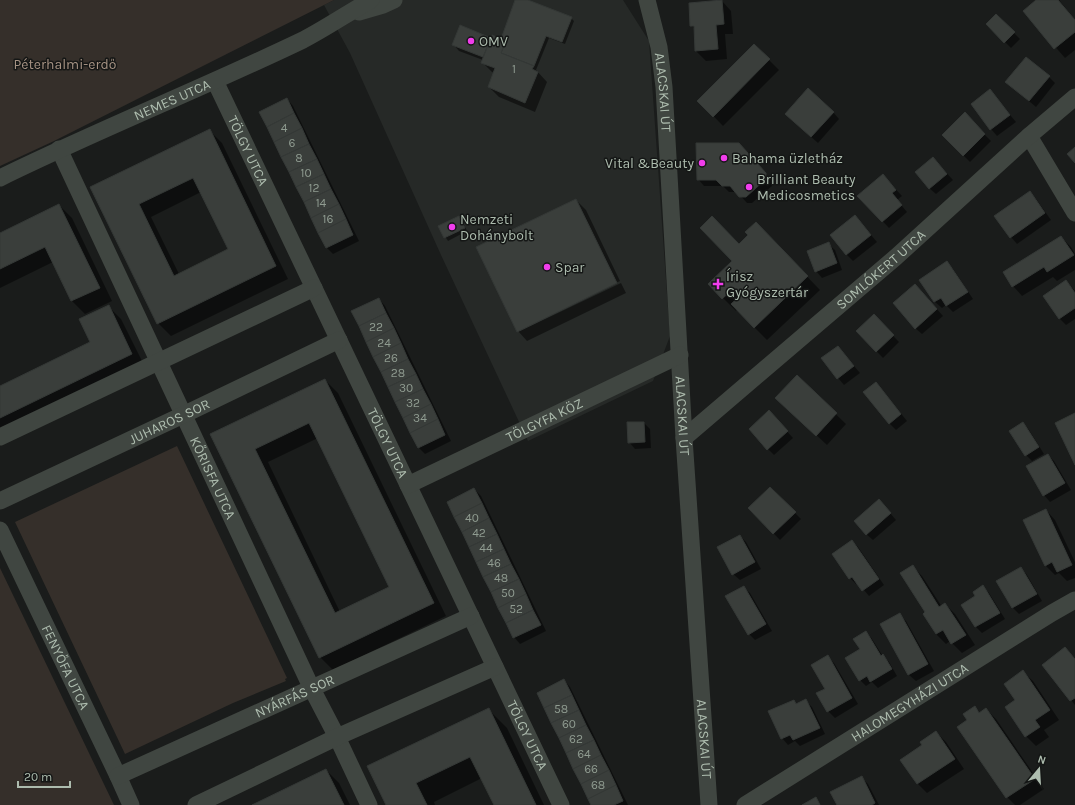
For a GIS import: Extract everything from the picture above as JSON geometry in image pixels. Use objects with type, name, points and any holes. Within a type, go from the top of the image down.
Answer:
[{"type":"street","name":"NEMES UTCA","points":[[0,178],[59,149],[214,81],[304,39],[371,0]]},
{"type":"street","name":"NEMES UTCA","points":[[342,17],[383,5],[394,0]]},
{"type":"street","name":"ALACSKAI ÚT","points":[[634,0],[654,27]]},
{"type":"street","name":"ALACSKAI ÚT","points":[[646,0],[654,27],[664,87],[706,804]]},
{"type":"street","name":"TÖLGY UTCA","points":[[214,81],[561,805]]},
{"type":"street","name":"SOMLÓKERT UTCA","points":[[684,438],[896,257],[1029,136],[1075,97]]},
{"type":"street","points":[[1029,136],[1075,213]]},
{"type":"street","name":"KŐRISFA UTCA","points":[[59,149],[312,689],[337,737],[369,805]]},
{"type":"street","points":[[0,437],[314,288]]},
{"type":"street","name":"JUHAROS SOR","points":[[0,501],[339,340]]},
{"type":"street","name":"TÖLGYFA KÖZ","points":[[408,485],[680,355]]},
{"type":"street","name":"FENYŐFA UTCA","points":[[0,530],[118,776],[130,805]]},
{"type":"street","name":"HALOMEGYHÁZI UTCA","points":[[745,805],[1075,600]]},
{"type":"street","name":"NYÁRFÁS SOR","points":[[118,776],[471,616]]},
{"type":"street","points":[[196,805],[337,737],[495,667]]},
{"type":"shaded area","points":[[334,0],[623,0],[649,41],[670,336],[653,381],[528,441],[441,255],[350,53],[324,5]]},
{"type":"green space","name":"Péterhalmi-erdő","points":[[0,0],[334,0],[54,141],[0,166]]},
{"type":"green space","points":[[177,446],[287,678],[285,679],[286,681],[233,703],[125,754],[15,522]]},
{"type":"green space","points":[[0,568],[114,805],[0,805]]},
{"type":"building","points":[[515,0],[528,0],[572,17],[562,42],[546,36],[534,66],[501,53],[506,41],[501,39]]},
{"type":"building","points":[[722,0],[724,24],[716,25],[718,49],[695,51],[694,26],[690,26],[689,3]]},
{"type":"building","points":[[1036,0],[1058,0],[1075,20],[1075,32],[1054,49],[1023,11]]},
{"type":"building","points":[[996,14],[1015,32],[1004,43],[986,24]]},
{"type":"building","name":"OMV","points":[[460,25],[491,38],[483,57],[452,45]]},
{"type":"building","name":"OMV","points":[[492,35],[506,41],[501,53],[534,66],[532,69],[538,72],[525,103],[488,87],[495,68],[481,63]]},
{"type":"building","points":[[754,44],[770,59],[713,117],[697,101]]},
{"type":"building","points":[[1026,57],[1050,76],[1029,101],[1005,82]]},
{"type":"building","points":[[808,88],[834,112],[811,137],[785,114]]},
{"type":"building","points":[[990,89],[1010,115],[990,130],[971,104]]},
{"type":"building","points":[[287,98],[294,113],[267,127],[259,112]]},
{"type":"building","points":[[965,112],[985,134],[963,156],[942,135]]},
{"type":"building","points":[[294,113],[302,128],[274,142],[267,127]]},
{"type":"building","points":[[302,128],[309,144],[281,157],[274,142]]},
{"type":"building","points":[[210,129],[276,266],[157,324],[90,187]],"holes":[[[193,178],[228,249],[174,276],[139,204]]]},
{"type":"building","name":"Bahama üzletház","points":[[696,143],[739,143],[766,173],[766,179],[746,197],[739,197],[730,186],[722,186],[716,180],[697,180]]},
{"type":"building","points":[[309,144],[317,159],[289,172],[281,157]]},
{"type":"building","points":[[1075,147],[1075,163],[1067,154]]},
{"type":"building","points":[[933,157],[947,174],[929,189],[915,172]]},
{"type":"building","points":[[317,159],[324,174],[296,187],[289,172]]},
{"type":"building","points":[[324,174],[331,189],[304,202],[296,187]]},
{"type":"building","points":[[883,174],[896,190],[892,193],[902,205],[882,222],[857,196]]},
{"type":"building","points":[[331,189],[339,204],[311,218],[304,202]]},
{"type":"building","points":[[1030,191],[1045,213],[1010,238],[994,216]]},
{"type":"building","name":"Spar","points":[[576,199],[617,283],[517,332],[476,247]]},
{"type":"building","points":[[59,204],[100,288],[71,301],[45,247],[0,269],[0,233]]},
{"type":"building","points":[[339,204],[346,219],[318,233],[311,218]]},
{"type":"building","points":[[855,215],[871,235],[846,255],[830,235]]},
{"type":"building","name":"Nemzeti Dohánybolt","points":[[459,216],[465,228],[444,238],[438,226]]},
{"type":"building","points":[[712,216],[739,244],[748,235],[745,232],[756,222],[808,276],[754,328],[731,304],[741,295],[734,288],[722,299],[708,284],[732,261],[700,228]]},
{"type":"building","points":[[346,219],[353,235],[326,248],[318,233]]},
{"type":"building","points":[[1061,236],[1074,255],[1047,272],[1044,267],[1012,287],[1003,272]]},
{"type":"building","points":[[829,242],[837,263],[815,272],[807,251]]},
{"type":"building","points":[[947,261],[968,292],[946,306],[941,298],[934,302],[919,280]]},
{"type":"building","points":[[1066,280],[1075,293],[1075,308],[1059,319],[1043,296]]},
{"type":"building","points":[[915,284],[937,309],[915,329],[893,303]]},
{"type":"building","points":[[379,298],[386,313],[359,326],[351,311]]},
{"type":"building","points":[[109,305],[132,354],[0,418],[0,386],[90,342],[79,319]]},
{"type":"building","points":[[386,313],[394,328],[366,342],[359,326]]},
{"type":"building","points":[[874,314],[894,335],[876,352],[856,331]]},
{"type":"building","points":[[394,328],[401,343],[373,357],[366,342]]},
{"type":"building","points":[[401,343],[408,359],[381,372],[373,357]]},
{"type":"building","points":[[838,346],[854,366],[837,379],[821,358]]},
{"type":"building","points":[[408,359],[416,374],[388,387],[381,372]]},
{"type":"building","points":[[416,374],[423,389],[395,402],[388,387]]},
{"type":"building","points":[[797,375],[837,413],[816,436],[775,398]]},
{"type":"building","points":[[325,379],[434,603],[319,658],[210,434]],"holes":[[[309,423],[389,587],[335,613],[255,449]]]},
{"type":"building","points":[[876,382],[901,414],[889,424],[863,392]]},
{"type":"building","points":[[423,389],[431,404],[403,418],[395,402]]},
{"type":"building","points":[[431,404],[438,419],[410,433],[403,418]]},
{"type":"building","points":[[769,410],[788,431],[767,450],[749,429]]},
{"type":"building","points":[[1075,413],[1075,465],[1055,423]]},
{"type":"building","points":[[438,419],[445,435],[418,448],[410,433]]},
{"type":"building","points":[[627,422],[644,422],[645,442],[628,443]]},
{"type":"building","points":[[1023,422],[1039,447],[1025,456],[1009,431]]},
{"type":"building","points":[[1048,454],[1065,483],[1043,496],[1026,466]]},
{"type":"building","points":[[770,487],[796,512],[773,534],[748,508]]},
{"type":"building","points":[[474,488],[482,503],[454,517],[447,502]]},
{"type":"building","points":[[879,499],[891,513],[866,535],[854,521]]},
{"type":"building","points":[[482,503],[489,518],[462,532],[454,517]]},
{"type":"building","points":[[1046,509],[1072,565],[1057,572],[1052,562],[1045,566],[1023,520]]},
{"type":"building","points":[[489,518],[497,534],[469,547],[462,532]]},
{"type":"building","points":[[497,534],[504,549],[476,562],[469,547]]},
{"type":"building","points":[[740,535],[755,562],[732,575],[717,547]]},
{"type":"building","points":[[852,540],[879,579],[862,591],[852,577],[849,579],[832,554]]},
{"type":"building","points":[[504,549],[511,564],[483,577],[476,562]]},
{"type":"building","points":[[511,564],[519,579],[491,592],[483,577]]},
{"type":"building","points":[[913,565],[939,607],[945,603],[966,635],[951,644],[943,630],[936,634],[923,614],[925,612],[900,573]]},
{"type":"building","points":[[1021,567],[1037,594],[1012,608],[996,581]]},
{"type":"building","points":[[519,579],[526,594],[498,608],[491,592]]},
{"type":"building","points":[[983,585],[1000,613],[975,627],[961,605],[975,596],[973,592]]},
{"type":"building","points":[[744,586],[766,624],[748,635],[725,596]]},
{"type":"building","points":[[526,594],[533,610],[506,623],[498,608]]},
{"type":"building","points":[[533,610],[541,625],[513,638],[506,623]]},
{"type":"building","points":[[900,613],[928,664],[908,675],[880,624]]},
{"type":"building","points":[[866,631],[881,656],[883,654],[892,669],[870,682],[867,676],[859,681],[845,658],[860,649],[853,639]]},
{"type":"building","points":[[1065,647],[1075,659],[1075,698],[1070,701],[1042,665]]},
{"type":"building","points":[[828,655],[852,698],[827,712],[816,693],[825,689],[811,665]]},
{"type":"building","points":[[1023,670],[1050,710],[1035,720],[1040,727],[1025,737],[1005,707],[1015,700],[1004,684]]},
{"type":"building","points":[[564,679],[572,695],[544,708],[537,693]]},
{"type":"building","points":[[572,695],[579,710],[551,723],[544,708]]},
{"type":"building","points":[[806,699],[820,728],[793,740],[790,735],[781,739],[768,711],[794,700],[796,704]]},
{"type":"building","points":[[975,706],[979,713],[986,708],[1035,779],[1006,798],[957,727],[967,720],[963,714]]},
{"type":"building","points":[[489,708],[536,805],[494,805],[470,757],[416,783],[427,805],[386,805],[367,766]]},
{"type":"building","points":[[579,710],[586,725],[559,738],[551,723]]},
{"type":"building","points":[[586,725],[594,740],[566,753],[559,738]]},
{"type":"building","points":[[936,731],[955,759],[917,784],[900,760],[922,745],[920,742]]},
{"type":"building","points":[[594,740],[601,755],[573,769],[566,753]]},
{"type":"building","points":[[601,755],[609,770],[581,784],[573,769]]},
{"type":"building","points":[[326,769],[344,805],[252,805]]},
{"type":"building","points":[[609,770],[616,785],[588,799],[581,784]]},
{"type":"building","points":[[862,776],[875,803],[872,805],[837,805],[830,792]]},
{"type":"building","points":[[616,785],[623,801],[614,805],[591,805],[588,799]]},
{"type":"building","points":[[816,797],[820,805],[802,805]]},
{"type":"place","name":"OMV","points":[[471,41]]},
{"type":"place","name":"Bahama üzletház","points":[[724,158]]},
{"type":"place","name":"Vital &Beauty","points":[[702,163]]},
{"type":"place","name":"Brilliant Beauty Medicosmetics","points":[[749,187]]},
{"type":"place","name":"Nemzeti Dohánybolt","points":[[452,227]]},
{"type":"place","name":"Spar","points":[[547,267]]},
{"type":"place","name":"Írisz Gyógyszertár","points":[[718,284]]}]
